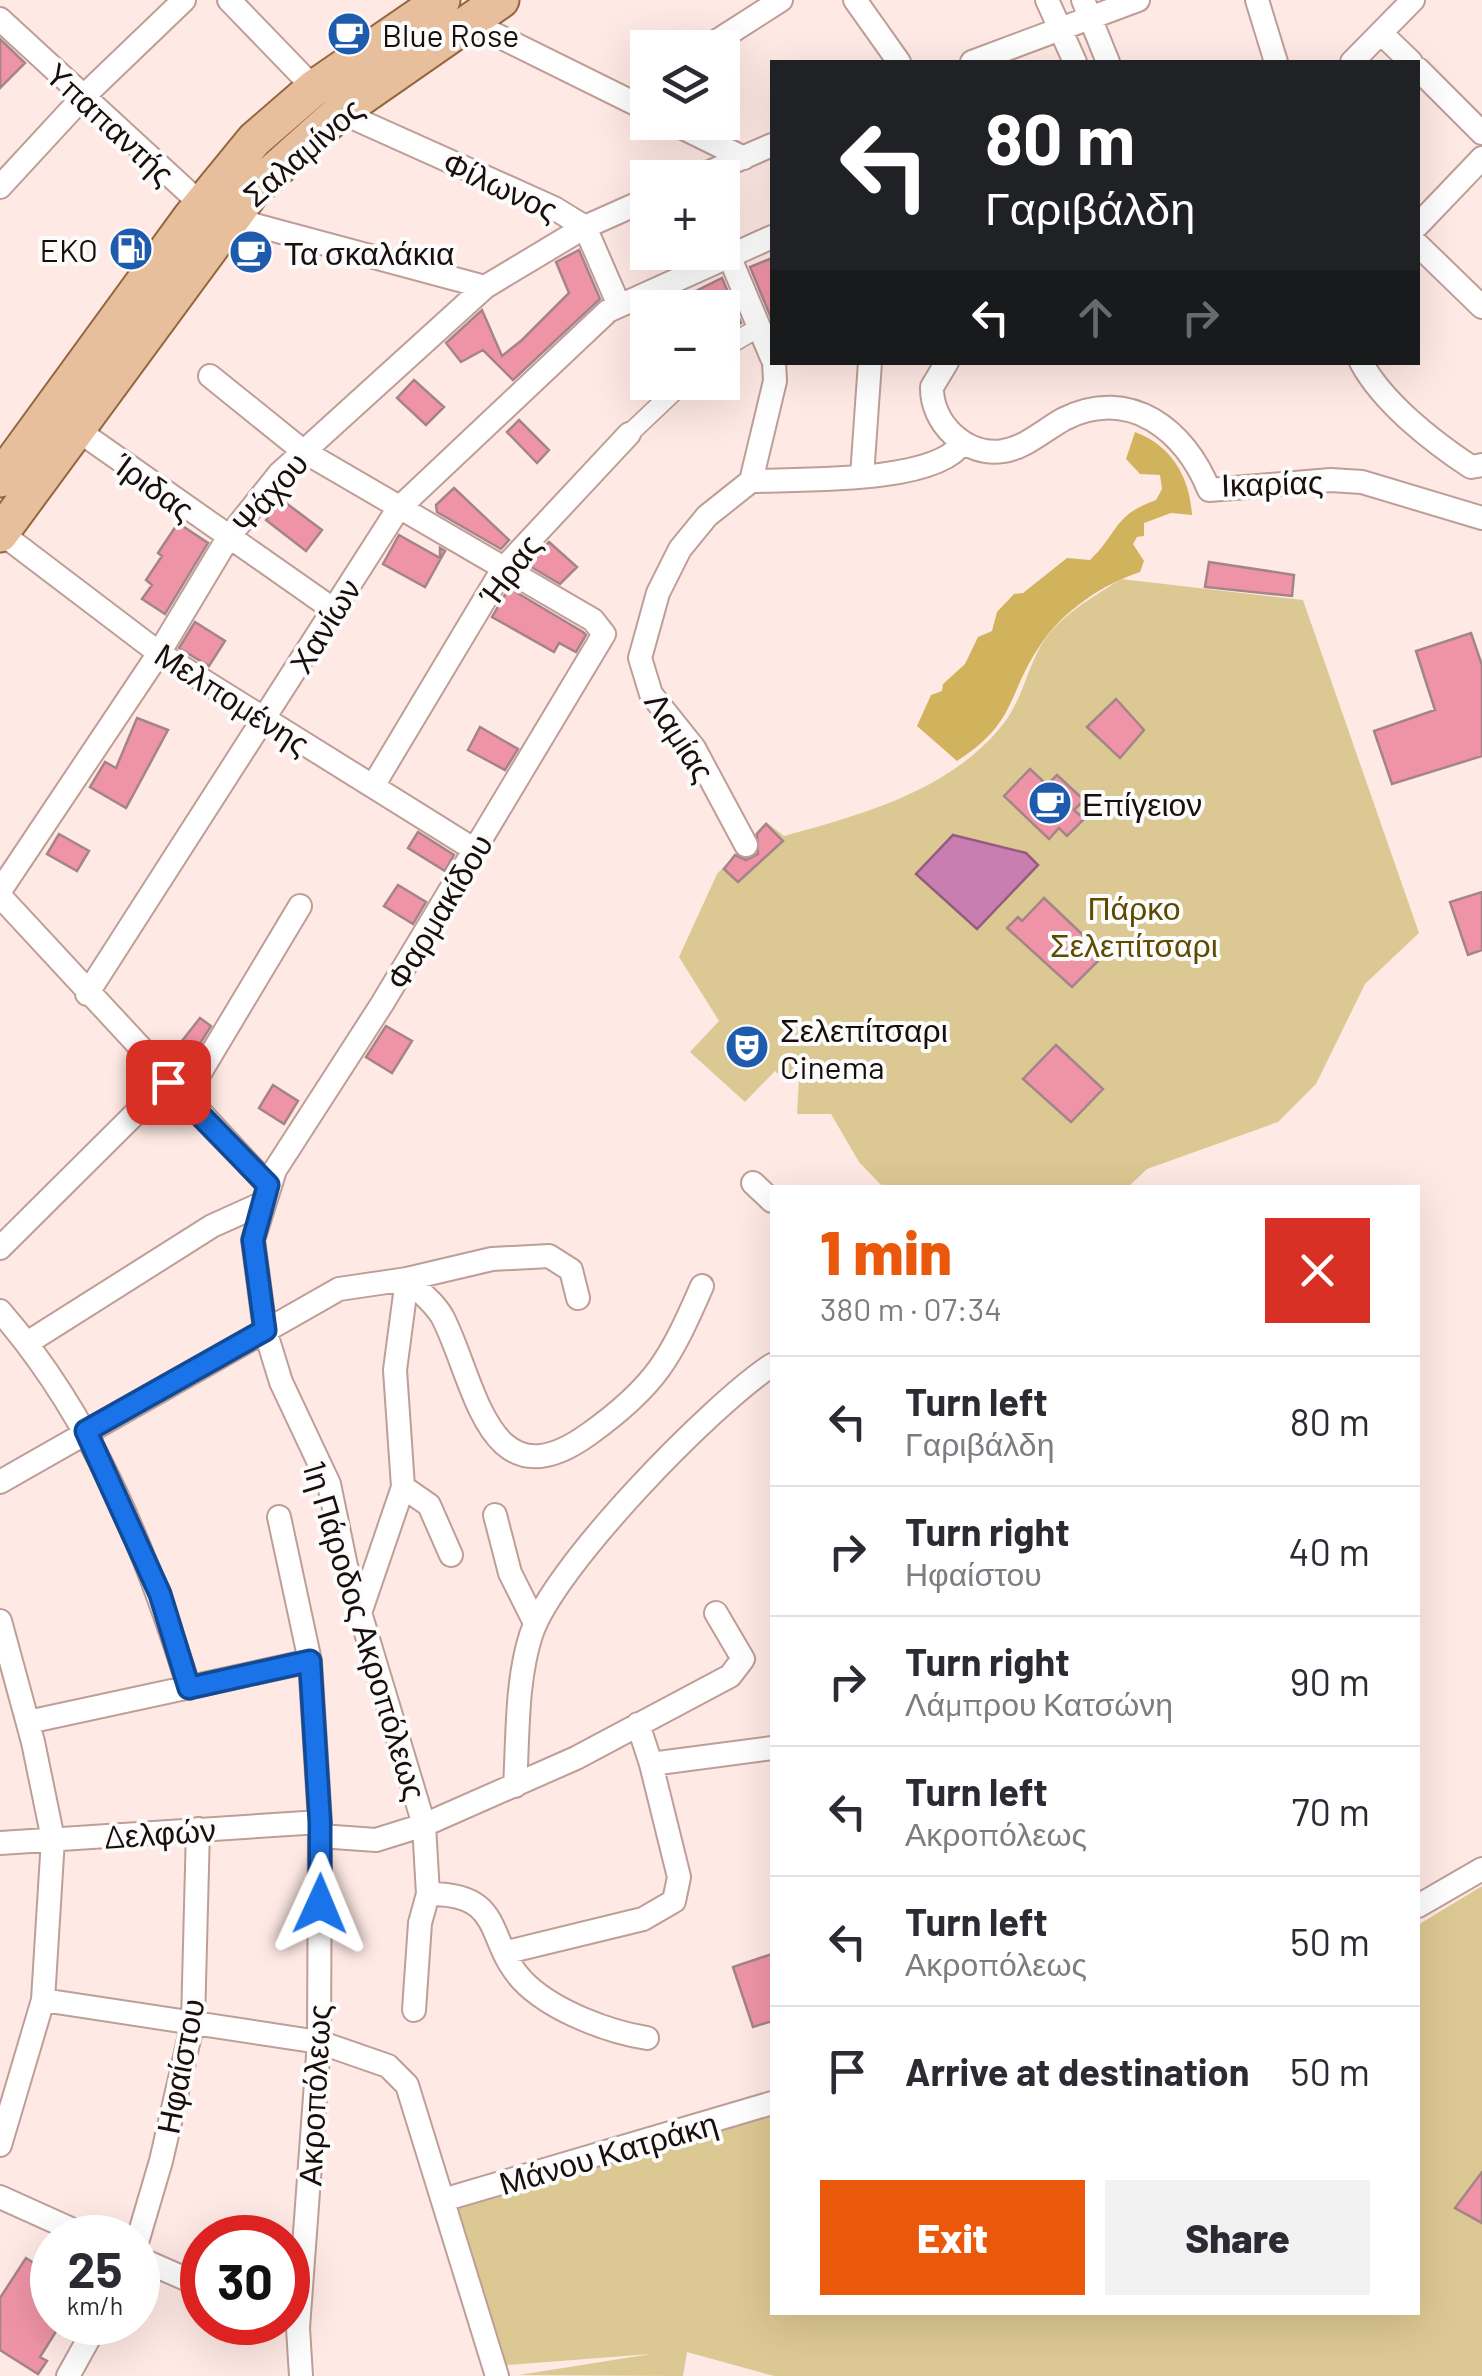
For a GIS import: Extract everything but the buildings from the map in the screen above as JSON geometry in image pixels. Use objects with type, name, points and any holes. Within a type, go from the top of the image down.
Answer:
[{"type":"main road","name":"Σαλαμίνος","points":[[0,534],[76,429],[216,209],[254,140],[314,88],[442,0]]},
{"type":"main road","name":"Σαλαμίνος","points":[[0,479],[216,209],[340,112],[501,0]]},
{"type":"street","points":[[0,17],[15,0]]},
{"type":"street","points":[[0,187],[83,97],[184,0]]},
{"type":"street","points":[[228,0],[314,88]]},
{"type":"street","points":[[734,30],[781,0]]},
{"type":"street","points":[[856,0],[899,60]]},
{"type":"street","points":[[1047,0],[1073,60]]},
{"type":"street","points":[[977,60],[1059,29],[1087,9],[1138,0]]},
{"type":"street","points":[[1258,0],[1275,60]]},
{"type":"street","points":[[1354,60],[1412,0]]},
{"type":"street","points":[[1087,9],[1107,60]]},
{"type":"street","name":"Υπαπαντής","points":[[0,17],[83,97],[216,209]]},
{"type":"street","points":[[470,22],[630,102]]},
{"type":"street","points":[[1382,34],[1409,60]]},
{"type":"street","points":[[1420,71],[1482,133]]},
{"type":"street","name":"Φίλωνος","points":[[340,112],[554,208],[585,227],[618,304]]},
{"type":"street","points":[[708,140],[744,158]]},
{"type":"street","points":[[739,160],[770,147]]},
{"type":"street","points":[[1420,223],[1482,158]]},
{"type":"street","name":"Ψάχου","points":[[0,894],[159,653],[228,538],[303,452],[486,287],[585,227],[630,207]]},
{"type":"street","points":[[216,209],[486,287]]},
{"type":"street","name":"Χανίων","points":[[740,245],[770,237]]},
{"type":"street","points":[[1420,247],[1482,307]]},
{"type":"street","name":"Χανίων","points":[[87,994],[398,509],[618,304],[684,270]]},
{"type":"street","points":[[735,270],[770,353]]},
{"type":"street","points":[[740,339],[760,328]]},
{"type":"street","points":[[773,365],[775,381],[751,481],[862,476],[945,461],[962,443],[942,421],[933,402],[936,378],[945,365]]},
{"type":"street","points":[[862,476],[870,365]]},
{"type":"street","points":[[1362,365],[1386,395],[1448,452],[1471,467],[1482,465]]},
{"type":"street","points":[[210,376],[303,452],[502,569]]},
{"type":"street","name":"Ήρας","points":[[372,786],[502,569],[665,400]]},
{"type":"street","name":"Ικαρίας","points":[[962,443],[1002,452],[1066,418],[1112,409],[1144,415],[1168,428],[1188,447],[1209,490],[1331,480],[1362,482],[1482,518]]},
{"type":"street","name":"Ίριδας","points":[[76,429],[334,610]]},
{"type":"street","name":"Λαμίας","points":[[746,845],[694,748],[651,694],[640,658],[658,593],[680,549],[707,516],[751,481]]},
{"type":"street","points":[[0,520],[0,534]]},
{"type":"street","name":"Μελπομένης","points":[[0,534],[159,653],[475,850]]},
{"type":"street","name":"Φαρμακίδου","points":[[265,1194],[604,634],[594,620],[502,569]]},
{"type":"street","points":[[0,894],[265,1194]]},
{"type":"street","points":[[0,1248],[177,1090],[300,906]]},
{"type":"street","points":[[753,1183],[770,1199]]},
{"type":"street","points":[[265,1194],[253,1240],[265,1330]]},
{"type":"street","points":[[27,1342],[265,1194]]},
{"type":"street","points":[[0,1482],[339,1289],[407,1279],[492,1259],[548,1256],[565,1262],[571,1270],[578,1298]]},
{"type":"street","points":[[407,1279],[442,1316],[467,1386],[488,1422],[513,1451],[529,1458],[542,1458],[579,1441],[646,1390],[670,1358],[702,1286]]},
{"type":"street","points":[[360,1613],[403,1487],[395,1370],[407,1279]]},
{"type":"street","points":[[0,1311],[27,1342],[86,1431],[160,1594],[189,1688]]},
{"type":"street","name":"1η Πάροδος Ακροπόλεως","points":[[265,1330],[281,1382],[329,1484],[360,1613],[424,1825],[428,1894],[420,1924],[414,2010]]},
{"type":"street","points":[[515,1786],[526,1656],[535,1623],[628,1500],[711,1414],[770,1367]]},
{"type":"street","points":[[403,1487],[429,1505],[450,1555]]},
{"type":"street","points":[[495,1515],[510,1573],[535,1623]]},
{"type":"street","name":"Ακροπόλεως","points":[[279,1517],[310,1661],[320,1829],[318,2042],[302,2215]]},
{"type":"street","name":"Δελφών","points":[[0,1843],[198,1829],[320,1829],[376,1840],[424,1825],[515,1786],[730,1676],[741,1666],[741,1652],[716,1613]]},
{"type":"street","points":[[0,1620],[28,1722],[52,1840],[44,2000],[0,2146]]},
{"type":"street","points":[[28,1722],[310,1661]]},
{"type":"street","points":[[506,1952],[643,1918],[674,1901],[679,1877],[638,1724]]},
{"type":"street","points":[[651,1764],[770,1748]]},
{"type":"street","name":"Ηφαίστου","points":[[145,2215],[193,2022],[198,1829]]},
{"type":"street","points":[[1420,1905],[1482,1869]]},
{"type":"street","points":[[428,1894],[456,1894],[474,1902],[530,1988],[600,2028],[646,2038]]},
{"type":"street","points":[[44,2000],[318,2042],[388,2066],[407,2085],[497,2376]]},
{"type":"street","name":"Μάνου Κατράκη","points":[[443,2200],[770,2104]]},
{"type":"street","points":[[0,2197],[40,2215]]},
{"type":"street","points":[[68,2376],[85,2345]]},
{"type":"street","name":"Ακροπόλεως","points":[[295,2345],[300,2376]]},
{"type":"green space","name":"Πάρκο Σελεπίτσαρι","points":[[1121,579],[1303,600],[1419,933],[1365,984],[1316,1084],[1278,1122],[1147,1169],[1130,1185],[881,1185],[859,1162],[831,1114],[797,1114],[799,1079],[783,1079],[775,1071],[745,1102],[690,1052],[719,1021],[679,957],[717,874],[766,822],[784,836],[814,828],[904,796],[959,766],[1004,723],[1040,647],[1076,608]]},
{"type":"green space","points":[[1482,1886],[1482,2376],[774,2376],[687,2352],[683,2376],[519,2375],[651,2354],[494,2366],[443,2200],[770,2107],[770,2315],[1420,2315],[1420,1924]]},
{"type":"shaded area","points":[[1135,432],[1160,446],[1177,465],[1188,489],[1192,515],[1171,513],[1144,523],[1144,536],[1137,537],[1133,544],[1144,561],[1140,572],[1098,591],[1050,632],[1001,720],[977,747],[957,761],[917,726],[931,695],[942,691],[943,684],[965,664],[978,637],[992,631],[997,612],[1014,594],[1023,593],[1067,558],[1090,560],[1124,518],[1156,500],[1162,489],[1160,475],[1140,474],[1126,459]]},
{"type":"shaded area","points":[[953,835],[1026,853],[1038,865],[977,929],[916,874]]},
{"type":"place","name":"Blue Rose","points":[[349,34]]},
{"type":"place","name":"EKO","points":[[131,249]]},
{"type":"place","name":"Τα σκαλάκια","points":[[251,252]]},
{"type":"place","name":"Επίγειον","points":[[1050,803]]},
{"type":"place","name":"Σελεπίτσαρι Cinema","points":[[747,1047]]},
{"type":"route","points":[[168,1082],[268,1185],[253,1240],[265,1330],[86,1431],[160,1594],[189,1688],[310,1661],[320,1822],[320,1904]]}]
